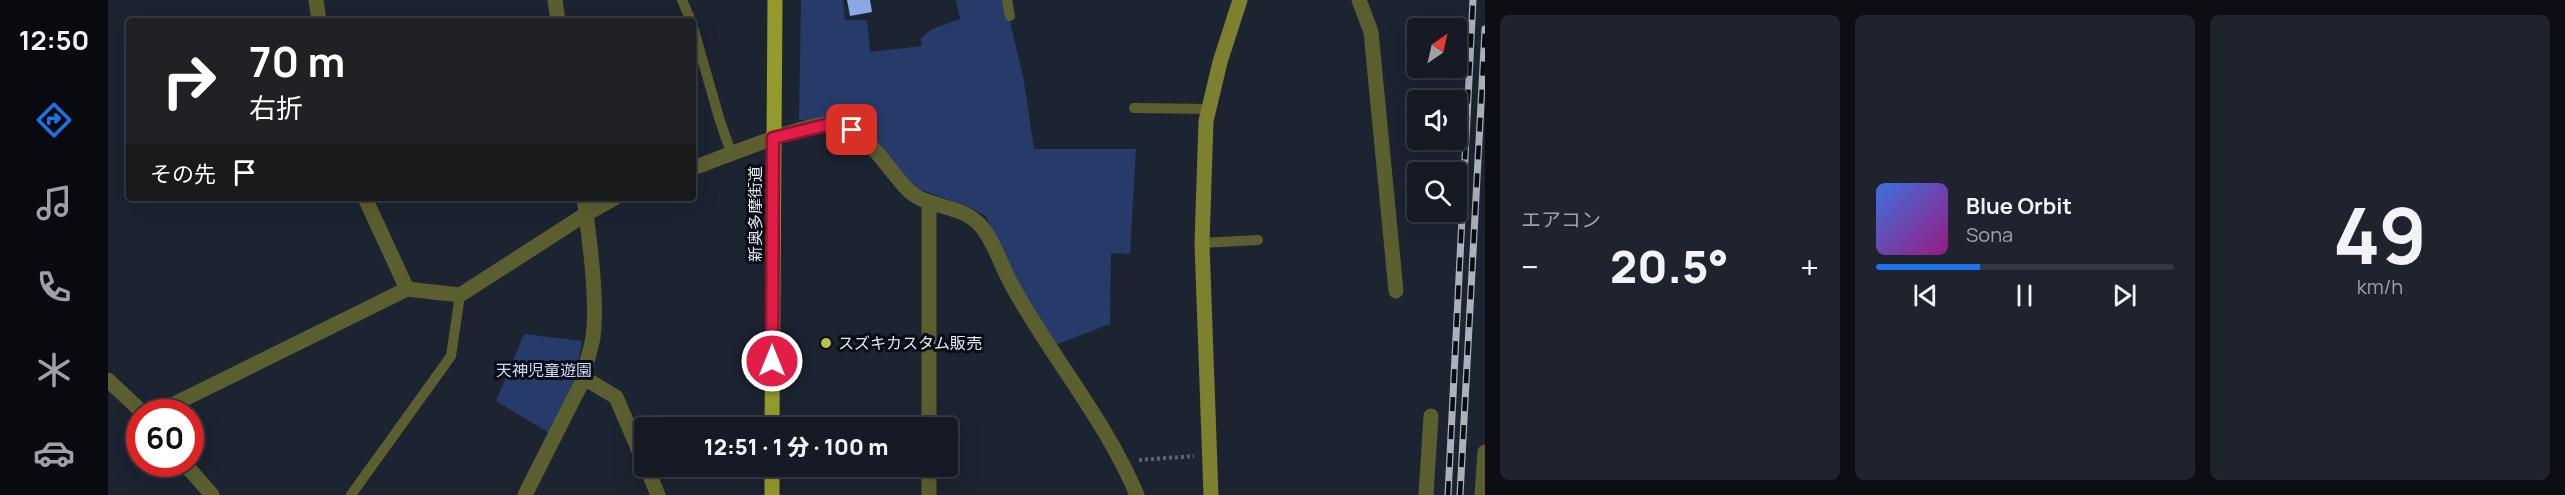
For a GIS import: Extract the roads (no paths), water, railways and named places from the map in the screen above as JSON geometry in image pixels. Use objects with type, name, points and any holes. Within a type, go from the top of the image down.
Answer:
[{"type":"main road","name":"新奥多摩街道","points":[[772,417],[776,0]]},
{"type":"main road","points":[[772,477],[772,495]]},
{"type":"street","points":[[316,0],[319,18]]},
{"type":"street","points":[[555,0],[558,18]]},
{"type":"street","points":[[1211,495],[1202,243],[1208,109],[1240,0]]},
{"type":"street","points":[[1359,0],[1371,32],[1396,291]]},
{"type":"street","points":[[696,167],[773,138],[834,123],[852,130],[865,140],[910,192],[929,202],[955,209],[971,217],[982,227],[1014,289],[1123,461],[1137,495]]},
{"type":"street","points":[[366,201],[407,289]]},
{"type":"street","points":[[525,495],[584,378],[585,364],[593,337],[593,289],[584,201]]},
{"type":"street","points":[[184,399],[407,289],[460,295],[610,201]]},
{"type":"street","points":[[929,202],[929,417]]},
{"type":"street","points":[[584,378],[616,397],[634,440]]},
{"type":"street","points":[[108,380],[128,399]]},
{"type":"street","points":[[1426,495],[1431,416]]},
{"type":"street","points":[[1482,495],[1485,452]]},
{"type":"street","points":[[196,477],[212,495]]},
{"type":"street","points":[[650,477],[658,495]]},
{"type":"street","points":[[929,477],[929,495]]},
{"type":"lane","points":[[682,0],[690,18]]},
{"type":"lane","points":[[1007,0],[1010,16]]},
{"type":"lane","points":[[696,37],[732,155]]},
{"type":"lane","points":[[1134,108],[1208,109]]},
{"type":"lane","points":[[1202,243],[1258,240]]},
{"type":"lane","points":[[351,495],[451,356],[460,295]]},
{"type":"railway","points":[[1448,495],[1473,0]]},
{"type":"railway","points":[[1460,495],[1485,29]]},
{"type":"place","name":"スズキカスタム販売","points":[[826,343]]},
{"type":"park label","name":"天神児童遊園","points":[[544,370]]}]
